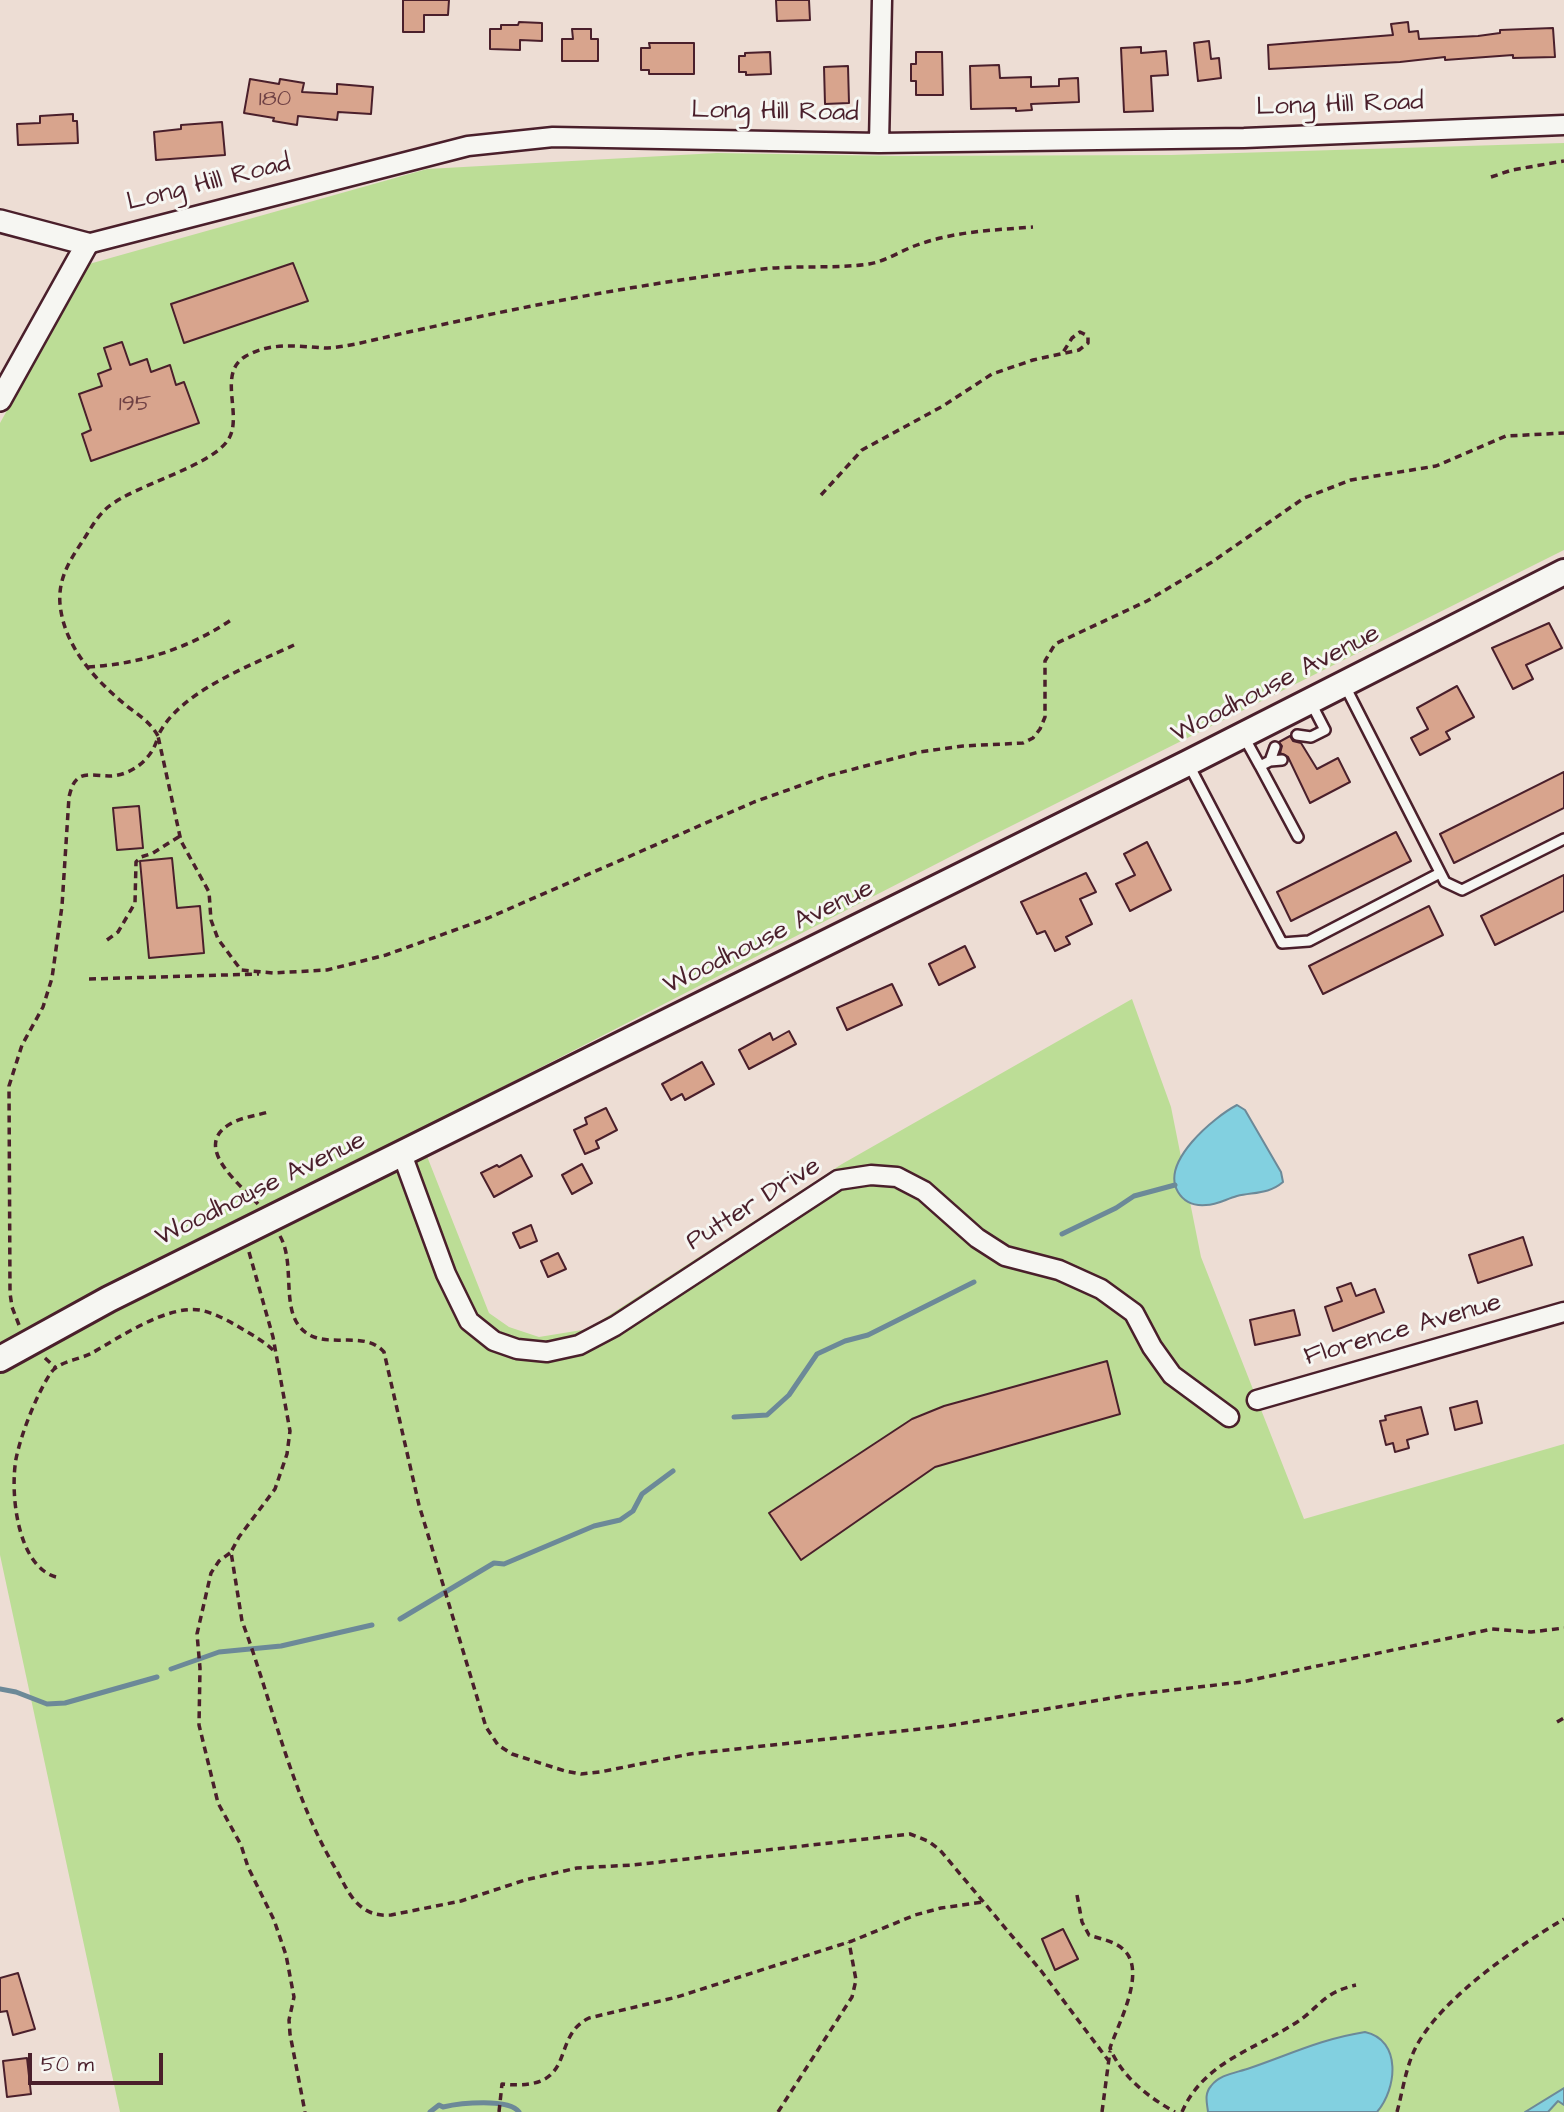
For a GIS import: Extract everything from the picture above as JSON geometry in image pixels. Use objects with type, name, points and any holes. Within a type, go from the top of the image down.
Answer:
[{"type":"main road","name":"Woodhouse Avenue","points":[[0,1359],[109,1299],[1188,763],[1564,572]]},
{"type":"street","points":[[879,143],[881,0]]},
{"type":"street","name":"Long Hill Road","points":[[0,221],[87,244],[468,146],[553,137],[879,143],[1244,138],[1564,125]]},
{"type":"street","points":[[0,400],[87,244]]},
{"type":"street","name":"Putter Drive","points":[[402,1154],[446,1274],[469,1321],[494,1341],[517,1349],[547,1352],[579,1345],[615,1326],[838,1180],[871,1175],[897,1177],[924,1191],[977,1238],[1005,1256],[1059,1270],[1101,1289],[1134,1313],[1152,1347],[1172,1376],[1229,1417]]},
{"type":"street","name":"Florence Avenue","points":[[1257,1400],[1564,1312]]},
{"type":"lane","points":[[1344,684],[1445,882],[1462,890],[1564,839]]},
{"type":"lane","points":[[1304,748],[1311,737],[1325,730],[1310,702]]},
{"type":"lane","points":[[1243,735],[1298,837]]},
{"type":"lane","points":[[1297,735],[1311,737]]},
{"type":"lane","points":[[1270,761],[1275,747]]},
{"type":"lane","points":[[1260,766],[1270,761],[1282,760]]},
{"type":"lane","points":[[1188,763],[1282,943],[1309,942],[1440,873]]},
{"type":"path","points":[[1492,177],[1512,170],[1564,160]]},
{"type":"path","points":[[273,973],[241,970],[218,939],[211,920],[209,892],[180,836],[158,736],[148,721],[103,685],[88,667],[70,639],[60,607],[61,583],[67,564],[96,519],[109,506],[199,462],[228,440],[232,431],[233,374],[243,357],[278,345],[326,348],[356,344],[635,286],[766,268],[842,267],[873,263],[921,243],[949,235],[1033,227]]},
{"type":"path","points":[[821,495],[852,458],[873,442],[928,414],[1002,369],[1062,354],[1084,347],[1088,343],[1085,332],[1075,335],[1062,354]]},
{"type":"path","points":[[89,979],[238,976],[327,970],[421,944],[488,918],[754,803],[827,776],[919,752],[963,746],[1023,743],[1033,738],[1045,717],[1045,660],[1055,644],[1147,601],[1212,562],[1304,498],[1351,480],[1436,466],[1506,436],[1564,433]]},
{"type":"path","points":[[88,667],[111,666],[155,656],[196,641],[234,618]]},
{"type":"path","points":[[56,1368],[30,1342],[16,1318],[10,1293],[9,1086],[22,1045],[43,1007],[52,978],[62,906],[69,797],[75,781],[81,777],[120,776],[139,766],[151,752],[170,719],[197,695],[294,645]]},
{"type":"path","points":[[107,940],[118,932],[135,903],[136,862],[180,836]]},
{"type":"path","points":[[268,1112],[228,1125],[216,1139],[215,1148],[227,1171],[270,1219],[287,1252],[293,1313],[301,1329],[309,1335],[332,1341],[368,1340],[384,1352],[419,1505],[446,1600],[489,1734],[498,1745],[512,1754],[581,1774],[690,1754],[947,1727],[1129,1695],[1242,1682],[1492,1629],[1531,1632],[1564,1628]]},
{"type":"path","points":[[242,1233],[257,1276],[276,1352],[290,1431],[287,1454],[275,1489],[231,1552],[219,1561],[211,1573],[197,1634],[200,1668],[199,1726],[218,1803],[241,1845],[248,1867],[270,1910],[286,1955],[294,1997],[289,2020],[290,2034],[305,2112]]},
{"type":"path","points":[[56,1577],[43,1572],[28,1552],[14,1491],[16,1458],[50,1374],[56,1368],[82,1358],[142,1325],[173,1312],[189,1310],[200,1310],[226,1320],[257,1337],[276,1352]]},
{"type":"path","points":[[231,1552],[242,1621],[311,1819],[328,1857],[355,1902],[369,1913],[391,1916],[444,1905],[525,1880],[577,1868],[658,1863],[911,1834],[940,1850],[1042,1972],[1108,2060]]},
{"type":"path","points":[[1557,1722],[1564,1718]]},
{"type":"path","points":[[1077,1895],[1082,1922],[1089,1934],[1121,1947],[1130,1959],[1132,1969],[1125,2008],[1110,2049],[1102,2112]]},
{"type":"path","points":[[499,2110],[502,2084],[531,2085],[546,2079],[558,2067],[578,2026],[589,2018],[677,1997],[849,1942],[915,1915],[983,1902]]},
{"type":"path","points":[[1397,2112],[1416,2046],[1432,2023],[1500,1961],[1564,1919]]},
{"type":"path","points":[[778,2112],[852,1997],[856,1980],[849,1942]]},
{"type":"path","points":[[1182,2112],[1205,2080],[1221,2064],[1291,2026],[1329,1994],[1356,1985]]},
{"type":"path","points":[[1110,2049],[1118,2067],[1142,2089],[1175,2112]]},
{"type":"green space","points":[[1564,143],[1564,550],[977,843],[417,1131],[489,1313],[509,1327],[539,1337],[588,1329],[842,1164],[1132,999],[1171,1107],[1201,1257],[1304,1519],[1564,1444],[1564,2112],[120,2112],[0,1555],[0,423],[89,264],[427,169],[717,153],[896,156],[1171,155]]},
{"type":"water","points":[[1237,1105],[1245,1110],[1281,1172],[1283,1182],[1267,1191],[1237,1196],[1214,1204],[1190,1203],[1178,1192],[1174,1180],[1176,1167],[1203,1130]]},
{"type":"water","points":[[1365,2032],[1377,2037],[1385,2045],[1392,2066],[1389,2091],[1377,2112],[1208,2112],[1207,2092],[1224,2076],[1320,2043]]},
{"type":"water","points":[[1564,2088],[1564,2105],[1558,2101],[1548,2112],[1525,2112]]},
{"type":"building","points":[[403,0],[449,0],[448,15],[424,15],[424,32],[403,32]]},
{"type":"building","points":[[776,0],[809,0],[810,20],[777,21]]},
{"type":"building","points":[[519,22],[542,23],[542,41],[520,40],[520,50],[490,49],[490,29],[501,29],[501,25],[518,25]]},
{"type":"building","points":[[1408,22],[1409,32],[1418,31],[1419,39],[1478,36],[1500,33],[1500,30],[1553,28],[1555,57],[1513,58],[1513,55],[1445,60],[1445,57],[1269,69],[1268,45],[1393,35],[1391,24]]},
{"type":"building","points":[[572,29],[591,29],[591,39],[598,39],[598,61],[562,61],[562,39],[573,39]]},
{"type":"building","points":[[1209,41],[1211,59],[1219,58],[1221,78],[1198,81],[1194,43]]},
{"type":"building","points":[[649,43],[694,43],[694,74],[649,74],[649,70],[641,70],[641,48],[650,48]]},
{"type":"building","points":[[1141,47],[1141,53],[1166,51],[1168,75],[1151,76],[1153,111],[1124,112],[1121,48]]},
{"type":"building","points":[[770,52],[771,74],[746,75],[746,72],[739,72],[739,56],[745,56],[745,53]]},
{"type":"building","points":[[916,52],[942,52],[943,95],[916,95],[916,81],[911,81],[911,64],[916,64]]},
{"type":"building","points":[[999,65],[1000,78],[1031,77],[1031,87],[1059,86],[1059,79],[1078,78],[1079,102],[1031,104],[1032,110],[971,109],[970,66]]},
{"type":"building","points":[[848,66],[849,103],[825,104],[824,67]]},
{"type":"building","points":[[250,79],[279,84],[280,79],[304,83],[302,92],[337,94],[337,84],[373,87],[371,114],[338,112],[337,120],[298,116],[297,125],[244,113]]},
{"type":"building","points":[[73,114],[73,121],[77,121],[78,143],[18,145],[17,124],[40,123],[40,116]]},
{"type":"building","points":[[222,122],[225,155],[156,160],[154,132],[181,129],[181,125]]},
{"type":"building","points":[[293,263],[308,301],[184,343],[171,304]]},
{"type":"building","points":[[122,342],[130,365],[147,359],[151,372],[170,365],[176,385],[184,382],[199,423],[91,461],[82,434],[91,430],[79,394],[102,386],[98,374],[111,369],[104,348]]},
{"type":"building","points":[[1549,623],[1562,648],[1526,665],[1533,679],[1513,689],[1492,648]]},
{"type":"building","points":[[1457,686],[1474,717],[1446,732],[1450,739],[1420,755],[1411,738],[1428,729],[1417,708]]},
{"type":"building","points":[[1290,736],[1293,741],[1301,743],[1317,769],[1338,758],[1350,782],[1310,803],[1288,757],[1280,753],[1282,746],[1279,742]]},
{"type":"building","points":[[1564,772],[1564,808],[1454,863],[1440,834]]},
{"type":"building","points":[[139,806],[143,848],[117,850],[113,808]]},
{"type":"building","points":[[1396,832],[1411,861],[1291,921],[1277,892]]},
{"type":"building","points":[[1147,842],[1171,890],[1130,911],[1116,884],[1135,875],[1124,854]]},
{"type":"building","points":[[172,858],[177,908],[200,906],[204,953],[149,958],[140,861]]},
{"type":"building","points":[[1086,873],[1096,892],[1080,899],[1092,924],[1066,937],[1070,944],[1055,951],[1045,931],[1037,934],[1021,902]]},
{"type":"building","points":[[1564,875],[1564,911],[1495,945],[1481,916]]},
{"type":"building","points":[[1429,906],[1443,935],[1323,994],[1309,966]]},
{"type":"building","points":[[965,946],[975,967],[939,985],[929,964]]},
{"type":"building","points":[[892,984],[902,1005],[847,1030],[837,1008]]},
{"type":"building","points":[[789,1031],[796,1044],[749,1069],[739,1050],[770,1033],[773,1040]]},
{"type":"building","points":[[702,1062],[714,1084],[685,1100],[682,1094],[671,1100],[662,1084]]},
{"type":"building","points":[[606,1108],[617,1130],[596,1141],[599,1148],[585,1154],[574,1130],[587,1124],[585,1118]]},
{"type":"building","points":[[521,1155],[532,1176],[494,1197],[481,1173]]},
{"type":"building","points":[[582,1164],[592,1183],[572,1194],[562,1175]]},
{"type":"building","points":[[531,1225],[537,1241],[520,1248],[513,1233]]},
{"type":"building","points":[[1523,1237],[1532,1265],[1478,1283],[1469,1255]]},
{"type":"building","points":[[558,1253],[566,1269],[548,1277],[541,1261]]},
{"type":"building","points":[[1351,1283],[1356,1296],[1375,1289],[1384,1312],[1333,1331],[1325,1307],[1342,1301],[1337,1288]]},
{"type":"building","points":[[1294,1310],[1300,1335],[1255,1345],[1250,1320]]},
{"type":"building","points":[[1107,1361],[1120,1414],[935,1467],[801,1560],[769,1513],[912,1419],[944,1406]]},
{"type":"building","points":[[1477,1401],[1482,1423],[1455,1430],[1450,1408]]},
{"type":"building","points":[[1421,1407],[1428,1434],[1407,1440],[1409,1448],[1395,1452],[1393,1443],[1386,1445],[1380,1421],[1386,1420],[1385,1416]]},
{"type":"building","points":[[1063,1929],[1078,1959],[1055,1970],[1042,1939]]},
{"type":"building","points":[[18,1973],[35,2029],[13,2035],[7,2011],[0,2012],[0,1978]]},
{"type":"building","points":[[27,2058],[31,2094],[7,2097],[3,2061]]},
{"type":"waterway","points":[[1062,1234],[1116,1208],[1134,1196],[1175,1185]]},
{"type":"waterway","points":[[734,1417],[767,1415],[789,1395],[817,1354],[845,1341],[868,1335],[974,1282]]},
{"type":"waterway","points":[[400,1619],[494,1563],[504,1564],[594,1526],[620,1520],[633,1511],[642,1494],[673,1471]]},
{"type":"waterway","points":[[171,1669],[219,1652],[281,1646],[372,1625]]},
{"type":"waterway","points":[[0,1689],[47,1704],[65,1703],[157,1677]]},
{"type":"waterway","points":[[430,2112],[439,2105],[443,2107],[484,2103],[505,2105],[519,2112]]}]
